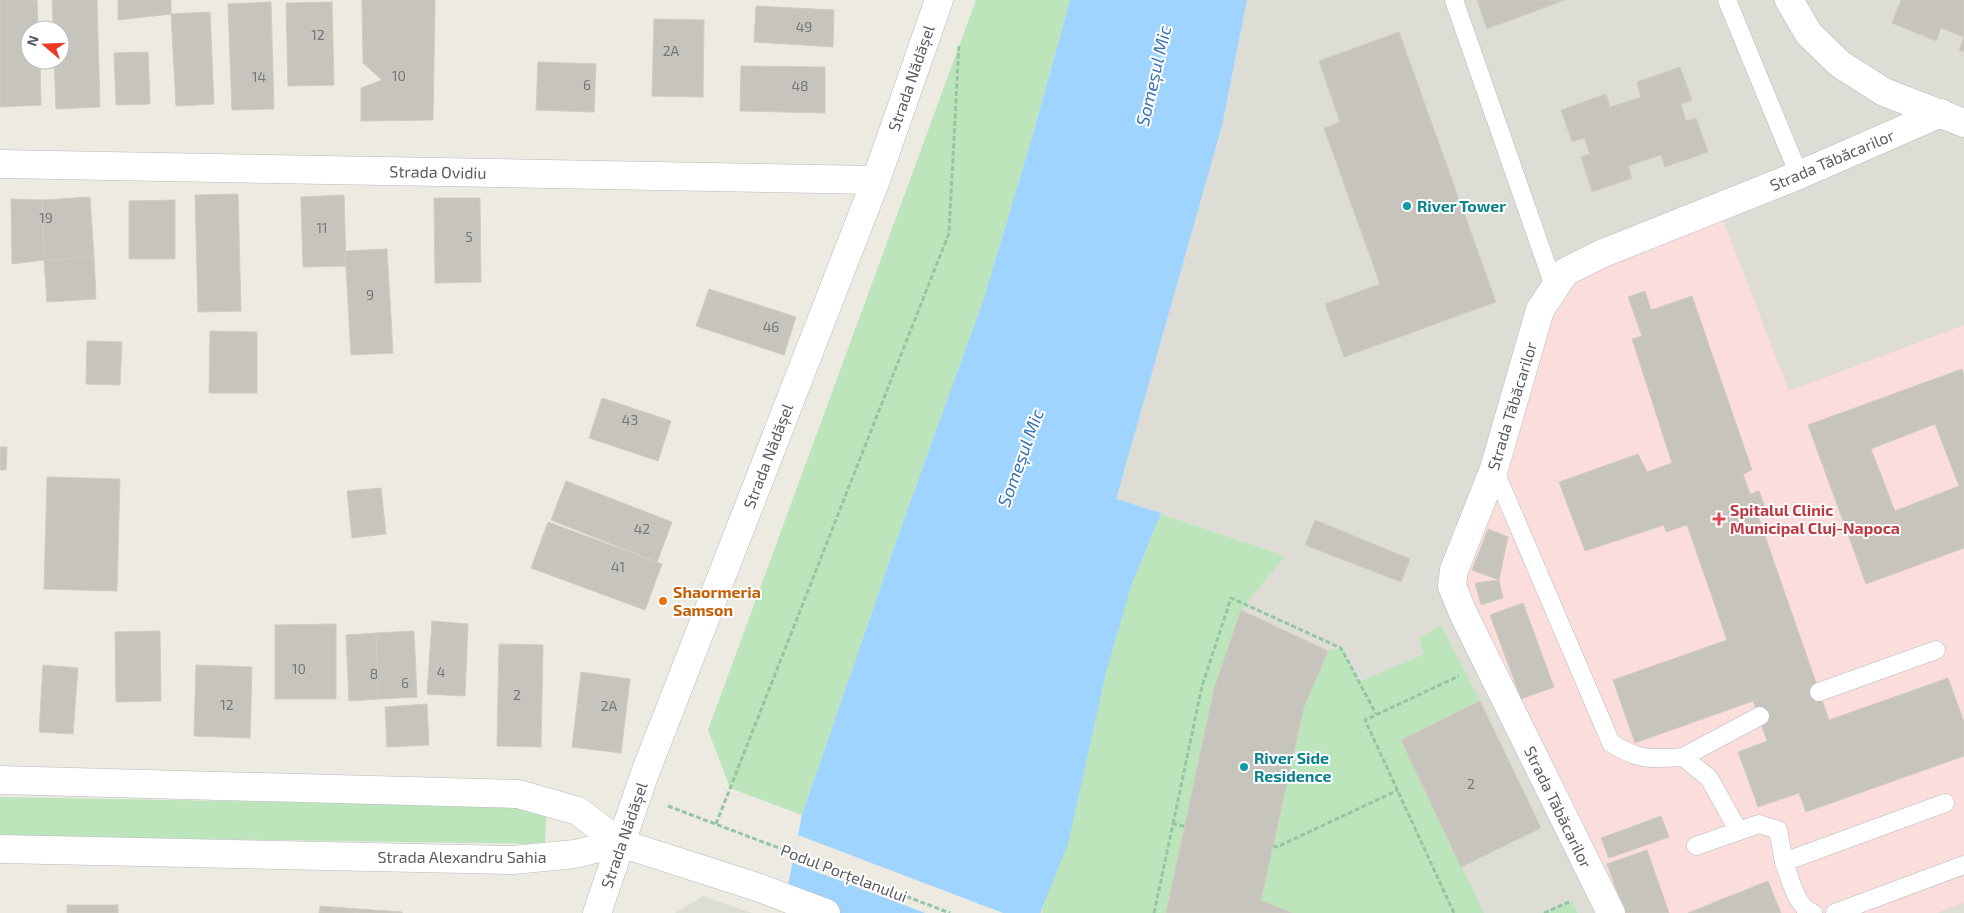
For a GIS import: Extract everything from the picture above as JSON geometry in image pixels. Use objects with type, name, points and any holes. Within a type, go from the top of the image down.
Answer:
[{"type":"street","name":"Strada Nădășel","points":[[597,913],[645,773],[876,180],[939,0]]},
{"type":"street","name":"Strada Tăbăcarilor","points":[[1789,0],[1809,34],[1840,64],[1884,92],[1952,118]]},
{"type":"street","name":"Strada Tăbăcarilor","points":[[1611,913],[1462,613],[1452,586],[1454,570],[1494,469],[1540,310],[1565,272],[1601,254],[1798,175],[1952,118]]},
{"type":"street","name":"Strada Ovidiu","points":[[0,164],[876,180]]},
{"type":"street","points":[[0,780],[518,794],[578,811],[620,843],[757,887],[826,913]]},
{"type":"street","name":"Strada Alexandru Sahia","points":[[0,850],[513,860],[575,854],[620,843]]},
{"type":"lane","points":[[1454,0],[1555,289]]},
{"type":"lane","points":[[1727,0],[1798,175]]},
{"type":"lane","points":[[1800,0],[1809,34]]},
{"type":"lane","points":[[1494,469],[1611,743],[1629,754],[1649,759],[1683,757],[1760,716]]},
{"type":"lane","points":[[1819,692],[1936,650]]},
{"type":"lane","points":[[1683,757],[1709,778],[1738,830]]},
{"type":"lane","points":[[1784,862],[1945,803]]},
{"type":"lane","points":[[1696,846],[1758,824],[1778,830],[1784,862],[1800,902],[1808,911],[1813,913]]},
{"type":"lane","points":[[1835,913],[1964,865]]},
{"type":"path","points":[[716,824],[949,233],[959,39]]},
{"type":"path","points":[[1154,913],[1202,686],[1231,598],[1341,648],[1376,714]]},
{"type":"path","points":[[1454,913],[1365,720],[1487,663]]},
{"type":"path","name":"Podul Porțelanului","points":[[645,773],[673,784],[667,806],[950,913]]},
{"type":"path","points":[[1273,846],[1278,847],[1398,790]]},
{"type":"path","points":[[1173,824],[1184,826]]},
{"type":"shaded area","points":[[1247,0],[1964,0],[1964,913],[1040,913],[1161,513],[1116,499],[1222,126]]},
{"type":"shaded area","name":"Spitalul Clinic Municipal Cluj-Napoca","points":[[1718,207],[1789,391],[1964,325],[1964,902],[1937,913],[1611,913],[1454,570],[1555,289]]},
{"type":"shaded area","points":[[703,896],[752,913],[675,913]]},
{"type":"green space","points":[[976,0],[1070,0],[1035,127],[984,298],[904,519],[802,815],[730,788],[708,730]]},
{"type":"green space","points":[[1177,283],[1116,499],[1285,556],[1241,610],[1214,689],[1166,913],[1043,913],[1043,907],[1040,913],[938,913]]},
{"type":"green space","points":[[1441,625],[1480,701],[1401,740],[1484,913],[1292,913],[1261,900],[1304,707],[1328,651],[1341,648],[1359,682],[1424,654],[1419,638]]},
{"type":"green space","points":[[0,797],[515,806],[546,817],[545,844],[0,836]]},
{"type":"green space","points":[[1572,901],[1578,913],[1544,913]]},
{"type":"water","name":"Someșul Mic","points":[[1070,0],[1247,0],[1222,126],[1116,499],[1161,513],[1131,586],[1106,672],[1068,844],[1040,913],[785,913],[788,885],[802,815],[904,519],[984,298],[1035,127]]},
{"type":"pier","points":[[798,835],[1003,913],[925,913],[793,863]]},
{"type":"building","points":[[0,0],[37,0],[38,20],[20,20],[20,70],[40,70],[41,105],[0,107]]},
{"type":"building","points":[[52,0],[97,0],[100,107],[56,109],[54,70],[70,70],[70,20],[53,20]]},
{"type":"building","points":[[118,0],[171,0],[171,14],[118,20]]},
{"type":"building","points":[[362,0],[435,0],[433,120],[361,121],[361,88],[382,80],[363,63]]},
{"type":"building","points":[[1477,0],[1565,0],[1487,29]]},
{"type":"building","points":[[1901,0],[1964,0],[1964,37],[1941,28],[1936,41],[1892,23]]},
{"type":"building","points":[[271,2],[274,109],[232,110],[228,4]]},
{"type":"building","points":[[332,2],[334,85],[288,86],[286,3]]},
{"type":"building","points":[[756,6],[834,10],[833,47],[754,42]]},
{"type":"building","points":[[210,12],[214,104],[176,106],[171,14]]},
{"type":"building","points":[[654,19],[704,20],[703,97],[652,96]]},
{"type":"building","name":"River Tower","points":[[1399,32],[1496,302],[1344,357],[1325,304],[1380,284],[1324,128],[1340,122],[1319,61]]},
{"type":"building","points":[[1964,37],[1964,52],[1959,50]]},
{"type":"building","points":[[148,52],[150,104],[116,105],[114,53]]},
{"type":"building","points":[[538,62],[596,64],[594,112],[536,110]]},
{"type":"building","points":[[741,66],[825,67],[825,113],[740,111]]},
{"type":"building","points":[[1680,67],[1692,100],[1681,104],[1686,121],[1696,118],[1708,152],[1665,167],[1661,155],[1628,166],[1632,178],[1592,192],[1581,157],[1590,154],[1584,138],[1572,142],[1561,110],[1606,94],[1610,107],[1641,97],[1637,82]]},
{"type":"building","points":[[238,194],[241,311],[198,312],[195,195]]},
{"type":"building","points":[[344,195],[346,266],[303,267],[301,197]]},
{"type":"building","points":[[90,197],[94,257],[44,260],[42,200]]},
{"type":"building","points":[[434,198],[480,198],[481,282],[435,283]]},
{"type":"building","points":[[11,199],[42,200],[44,260],[12,264]]},
{"type":"building","points":[[175,200],[175,259],[129,259],[129,201]]},
{"type":"building","points":[[387,249],[393,353],[351,355],[345,251]]},
{"type":"building","points":[[94,257],[96,299],[47,302],[44,260]]},
{"type":"building","points":[[709,289],[796,317],[784,355],[696,326]]},
{"type":"building","points":[[1645,291],[1651,310],[1692,296],[1752,470],[1743,474],[1750,494],[1759,491],[1766,510],[1757,513],[1829,720],[1948,678],[1964,722],[1964,756],[1806,812],[1799,793],[1758,807],[1738,752],[1767,741],[1753,701],[1635,743],[1613,680],[1727,640],[1687,525],[1666,532],[1664,525],[1585,551],[1559,482],[1638,454],[1647,472],[1672,463],[1632,339],[1642,336],[1628,297]]},
{"type":"building","points":[[210,331],[257,332],[257,393],[209,393]]},
{"type":"building","points":[[87,341],[122,342],[120,385],[86,384]]},
{"type":"building","points":[[1962,369],[1964,375],[1964,548],[1866,584],[1808,425]],"holes":[[[1935,424],[1959,486],[1895,511],[1871,449]]]},
{"type":"building","points":[[602,398],[671,421],[658,461],[589,438]]},
{"type":"building","points":[[0,447],[7,447],[6,470],[0,470]]},
{"type":"building","points":[[47,477],[120,479],[117,591],[44,589]]},
{"type":"building","points":[[566,481],[672,522],[657,562],[551,520]]},
{"type":"building","points":[[381,488],[386,534],[352,538],[347,491]]},
{"type":"building","points":[[1315,520],[1410,559],[1401,582],[1305,545]]},
{"type":"building","points":[[548,522],[662,564],[645,610],[531,568]]},
{"type":"building","points":[[1488,529],[1508,537],[1499,580],[1472,570]]},
{"type":"building","points":[[1499,580],[1503,598],[1481,605],[1475,583]]},
{"type":"building","points":[[1523,603],[1554,687],[1521,699],[1490,615]]},
{"type":"building","name":"River Side Residence","points":[[1241,610],[1328,651],[1304,707],[1261,900],[1292,913],[1166,913],[1214,689]]},
{"type":"building","points":[[432,621],[468,624],[465,696],[427,694]]},
{"type":"building","points":[[336,624],[336,699],[275,699],[275,625]]},
{"type":"building","points":[[160,631],[161,701],[116,702],[115,632]]},
{"type":"building","points":[[414,631],[417,697],[378,699],[376,633]]},
{"type":"building","points":[[376,633],[378,699],[349,701],[346,635]]},
{"type":"building","points":[[499,644],[543,645],[541,747],[497,746]]},
{"type":"building","points":[[43,665],[78,668],[73,734],[39,732]]},
{"type":"building","points":[[196,665],[252,667],[250,738],[194,736]]},
{"type":"building","points":[[581,672],[630,679],[621,753],[572,747]]},
{"type":"building","points":[[1480,701],[1541,828],[1461,867],[1401,740]]},
{"type":"building","points":[[427,704],[429,745],[387,747],[385,707]]},
{"type":"building","points":[[1661,816],[1669,837],[1609,858],[1601,838]]},
{"type":"building","points":[[1647,850],[1669,913],[1625,913],[1607,864]]},
{"type":"building","points":[[1768,881],[1781,913],[1688,913],[1715,902]]},
{"type":"building","points":[[67,905],[118,905],[118,913],[67,913]]},
{"type":"building","points":[[320,906],[358,909],[357,913],[319,913]]},
{"type":"building","points":[[358,909],[402,912],[402,913],[357,913]]},
{"type":"place","name":"River Tower","points":[[1407,206]]},
{"type":"place","name":"Spitalul Clinic Municipal Cluj-Napoca","points":[[1719,519]]},
{"type":"place","name":"Shaormeria Samson","points":[[663,601]]},
{"type":"place","name":"River Side Residence","points":[[1244,767]]}]
